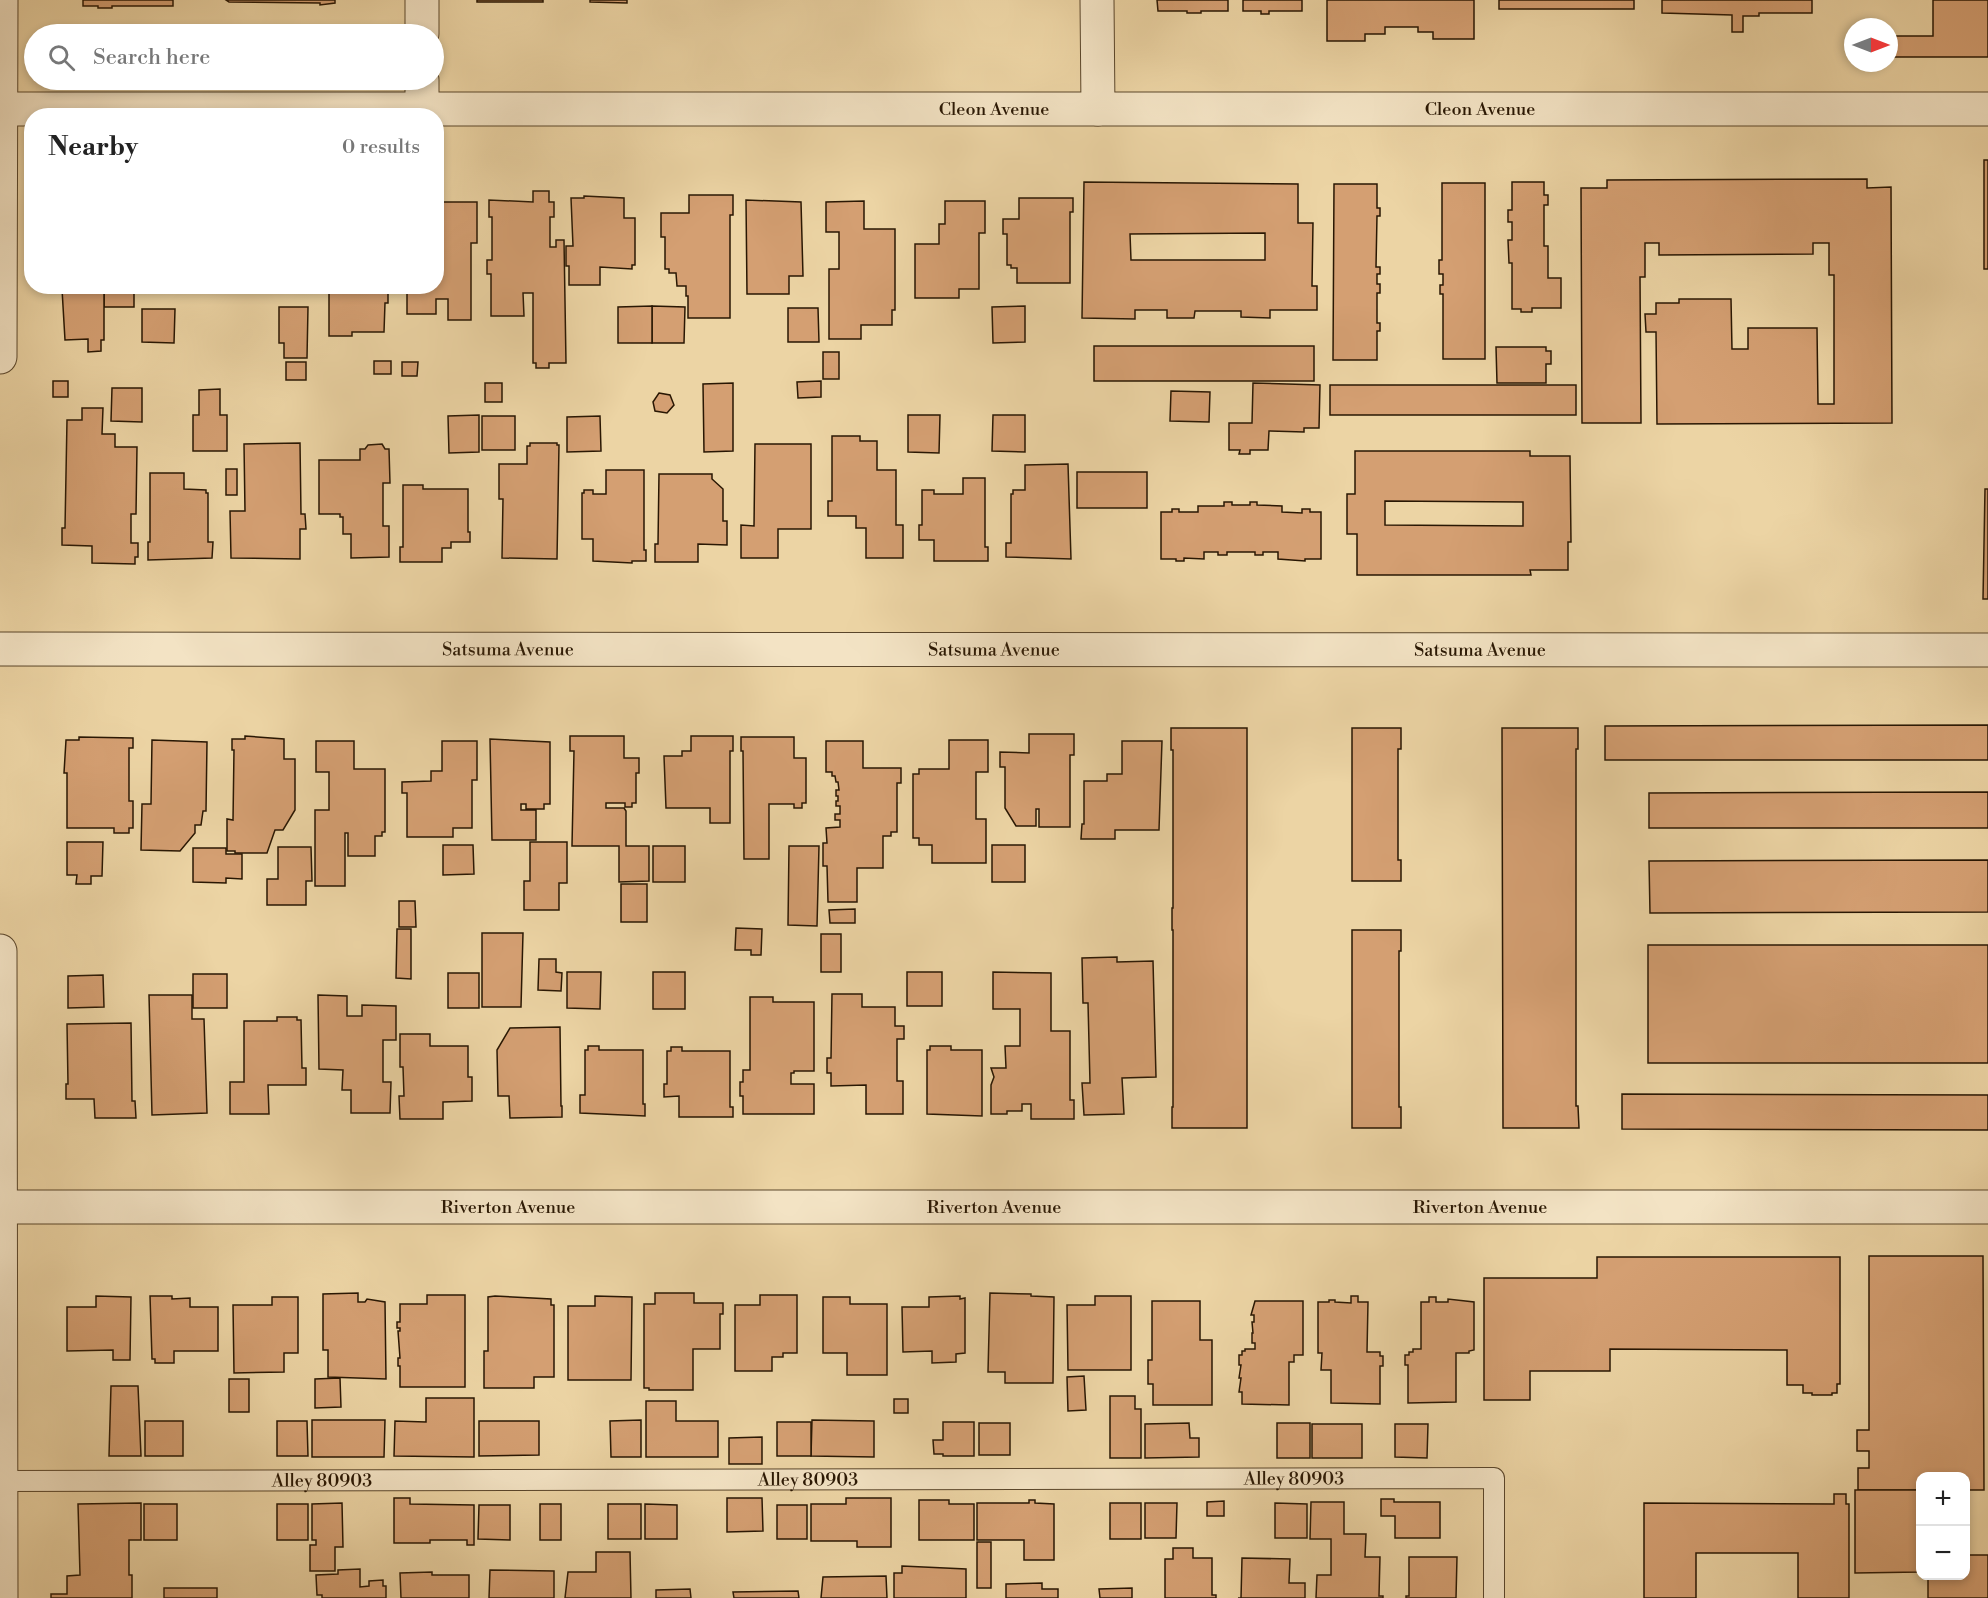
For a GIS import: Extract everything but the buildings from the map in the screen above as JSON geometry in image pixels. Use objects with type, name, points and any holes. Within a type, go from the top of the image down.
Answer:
[{"type":"street","points":[[0,357],[1,0]]},
{"type":"street","points":[[422,0],[422,24]]},
{"type":"street","points":[[1097,0],[1098,109]]},
{"type":"street","name":"Cleon Avenue","points":[[29,108],[422,94],[1098,109],[1988,109]]},
{"type":"street","name":"Cleon Avenue","points":[[1,109],[24,108]]},
{"type":"street","name":"Satsuma Avenue","points":[[0,649],[1988,650]]},
{"type":"street","points":[[0,951],[1,1598]]},
{"type":"street","name":"Riverton Avenue","points":[[1,1207],[1988,1206]]},
{"type":"lane","name":"Alley 80903","points":[[1,1481],[1494,1478],[1494,1598]]}]
